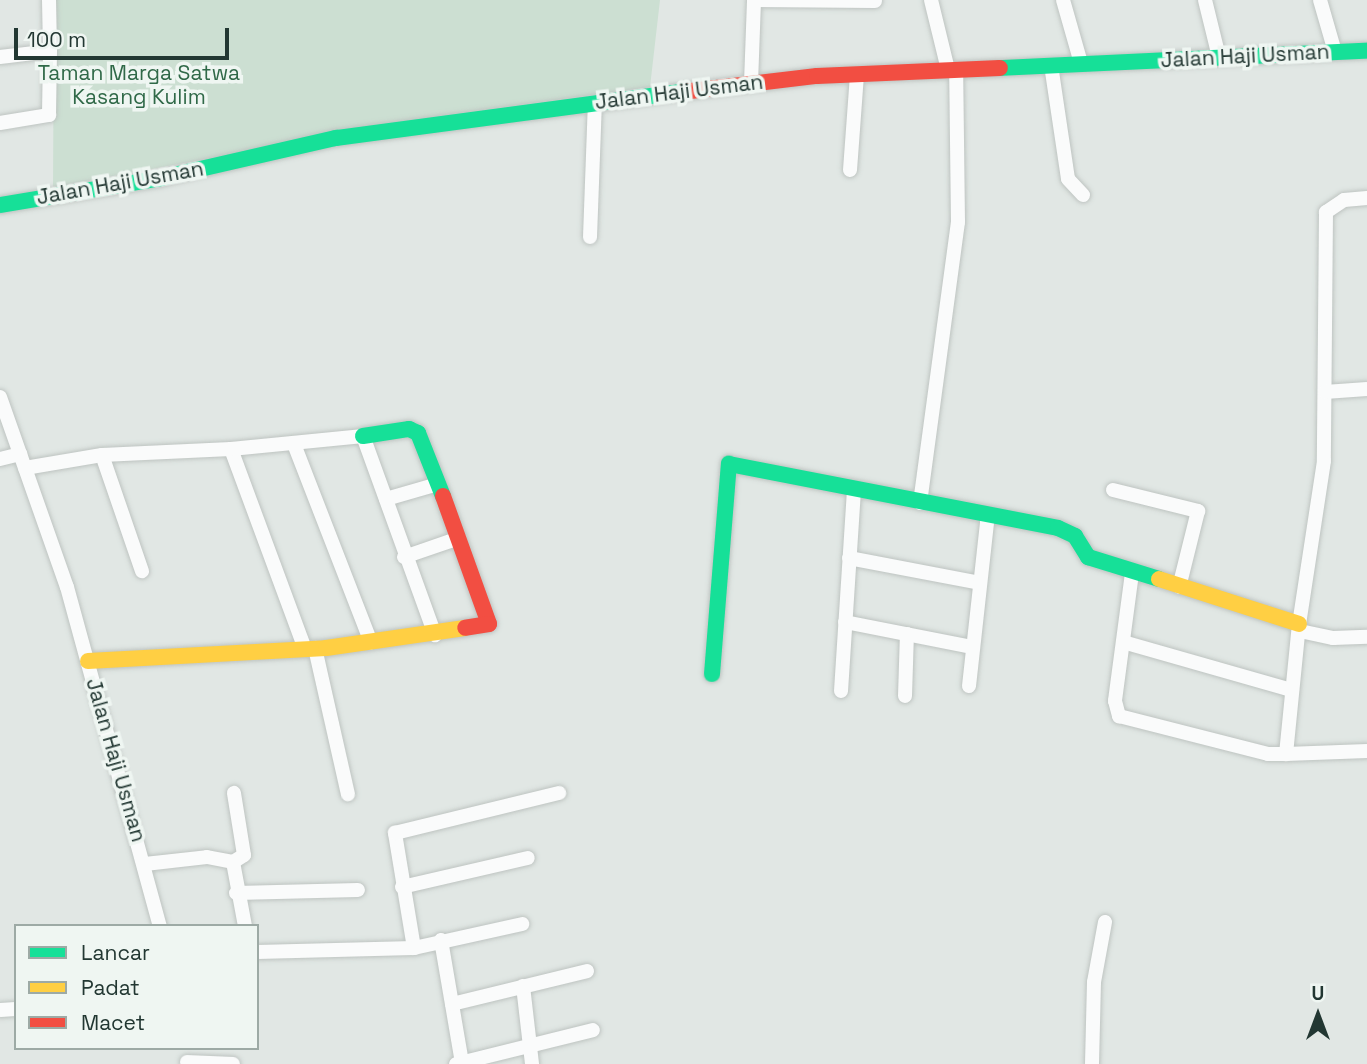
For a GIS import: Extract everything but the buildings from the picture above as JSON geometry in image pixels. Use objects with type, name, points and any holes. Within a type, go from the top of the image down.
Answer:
[{"type":"street","points":[[0,122],[49,114],[49,0]]},
{"type":"street","points":[[751,83],[754,0],[875,1]]},
{"type":"street","points":[[920,503],[958,222],[952,69],[931,0]]},
{"type":"street","points":[[1063,0],[1080,64]]},
{"type":"street","points":[[1205,0],[1219,57]]},
{"type":"street","points":[[1320,0],[1335,52]]},
{"type":"street","points":[[0,57],[50,51]]},
{"type":"street","name":"Jalan Haji Usman","points":[[0,205],[161,178],[336,138],[751,83],[952,69],[1367,51]]},
{"type":"street","points":[[1051,65],[1068,179],[1083,195]]},
{"type":"street","points":[[850,170],[857,74]]},
{"type":"street","points":[[590,237],[595,103]]},
{"type":"street","points":[[1286,754],[1299,627],[1324,461],[1326,212],[1344,200],[1367,198]]},
{"type":"street","points":[[1325,392],[1367,389]]},
{"type":"street","name":"Jalan Haji Usman","points":[[0,397],[88,661],[160,924]]},
{"type":"street","points":[[25,468],[102,455],[294,444],[409,429],[418,433],[489,624],[435,635],[310,649],[88,661]]},
{"type":"street","points":[[363,436],[404,556],[435,635]]},
{"type":"street","points":[[294,444],[371,643]]},
{"type":"street","points":[[231,449],[310,649],[348,794]]},
{"type":"street","points":[[0,459],[20,454]]},
{"type":"street","points":[[102,455],[142,571]]},
{"type":"street","points":[[712,674],[729,464],[854,491],[1058,528],[1074,536],[1088,556],[1132,573],[1333,638],[1367,637]]},
{"type":"street","points":[[386,499],[438,484]]},
{"type":"street","points":[[1113,490],[1198,510],[1180,587]]},
{"type":"street","points":[[841,691],[854,491]]},
{"type":"street","points":[[969,686],[988,514]]},
{"type":"street","points":[[404,556],[459,538]]},
{"type":"street","points":[[849,558],[980,583]]},
{"type":"street","points":[[1132,573],[1115,701],[1119,716],[1268,754],[1367,751]]},
{"type":"street","points":[[845,622],[973,646]]},
{"type":"street","points":[[905,696],[908,634]]},
{"type":"street","points":[[1123,642],[1292,690]]},
{"type":"street","points":[[233,862],[245,850],[234,793]]},
{"type":"street","points":[[414,948],[393,838],[398,831],[559,793]]},
{"type":"street","points":[[145,864],[207,857],[233,862]]},
{"type":"street","points":[[402,887],[528,858]]},
{"type":"street","points":[[233,862],[236,893],[244,924]]},
{"type":"street","points":[[236,893],[358,890]]},
{"type":"street","points":[[1092,1064],[1094,982],[1105,922]]},
{"type":"street","points":[[259,952],[414,948],[522,924]]},
{"type":"street","points":[[441,940],[459,1064],[593,1030]]},
{"type":"street","points":[[452,1004],[587,971]]},
{"type":"street","points":[[523,986],[532,1064]]},
{"type":"street","points":[[186,1058],[233,1064]]},
{"type":"green space","name":"Taman Marga Satwa Kasang Kulim","points":[[54,0],[660,0],[650,87],[439,116],[53,187]]},
{"type":"traffic: fast","points":[[1000,68],[1367,51]]},
{"type":"traffic: fast","points":[[0,205],[161,178],[336,138],[682,92]]},
{"type":"traffic: fast","points":[[363,436],[409,429],[418,433],[443,496]]},
{"type":"traffic: fast","points":[[712,674],[729,464],[1058,528],[1075,536],[1088,557],[1159,579]]},
{"type":"traffic: slow","points":[[1159,579],[1299,624]]},
{"type":"traffic: slow","points":[[88,661],[326,648],[465,628]]},
{"type":"traffic: jam","points":[[682,92],[817,76],[1000,68]]},
{"type":"traffic: jam","points":[[443,496],[489,624],[465,628]]}]
